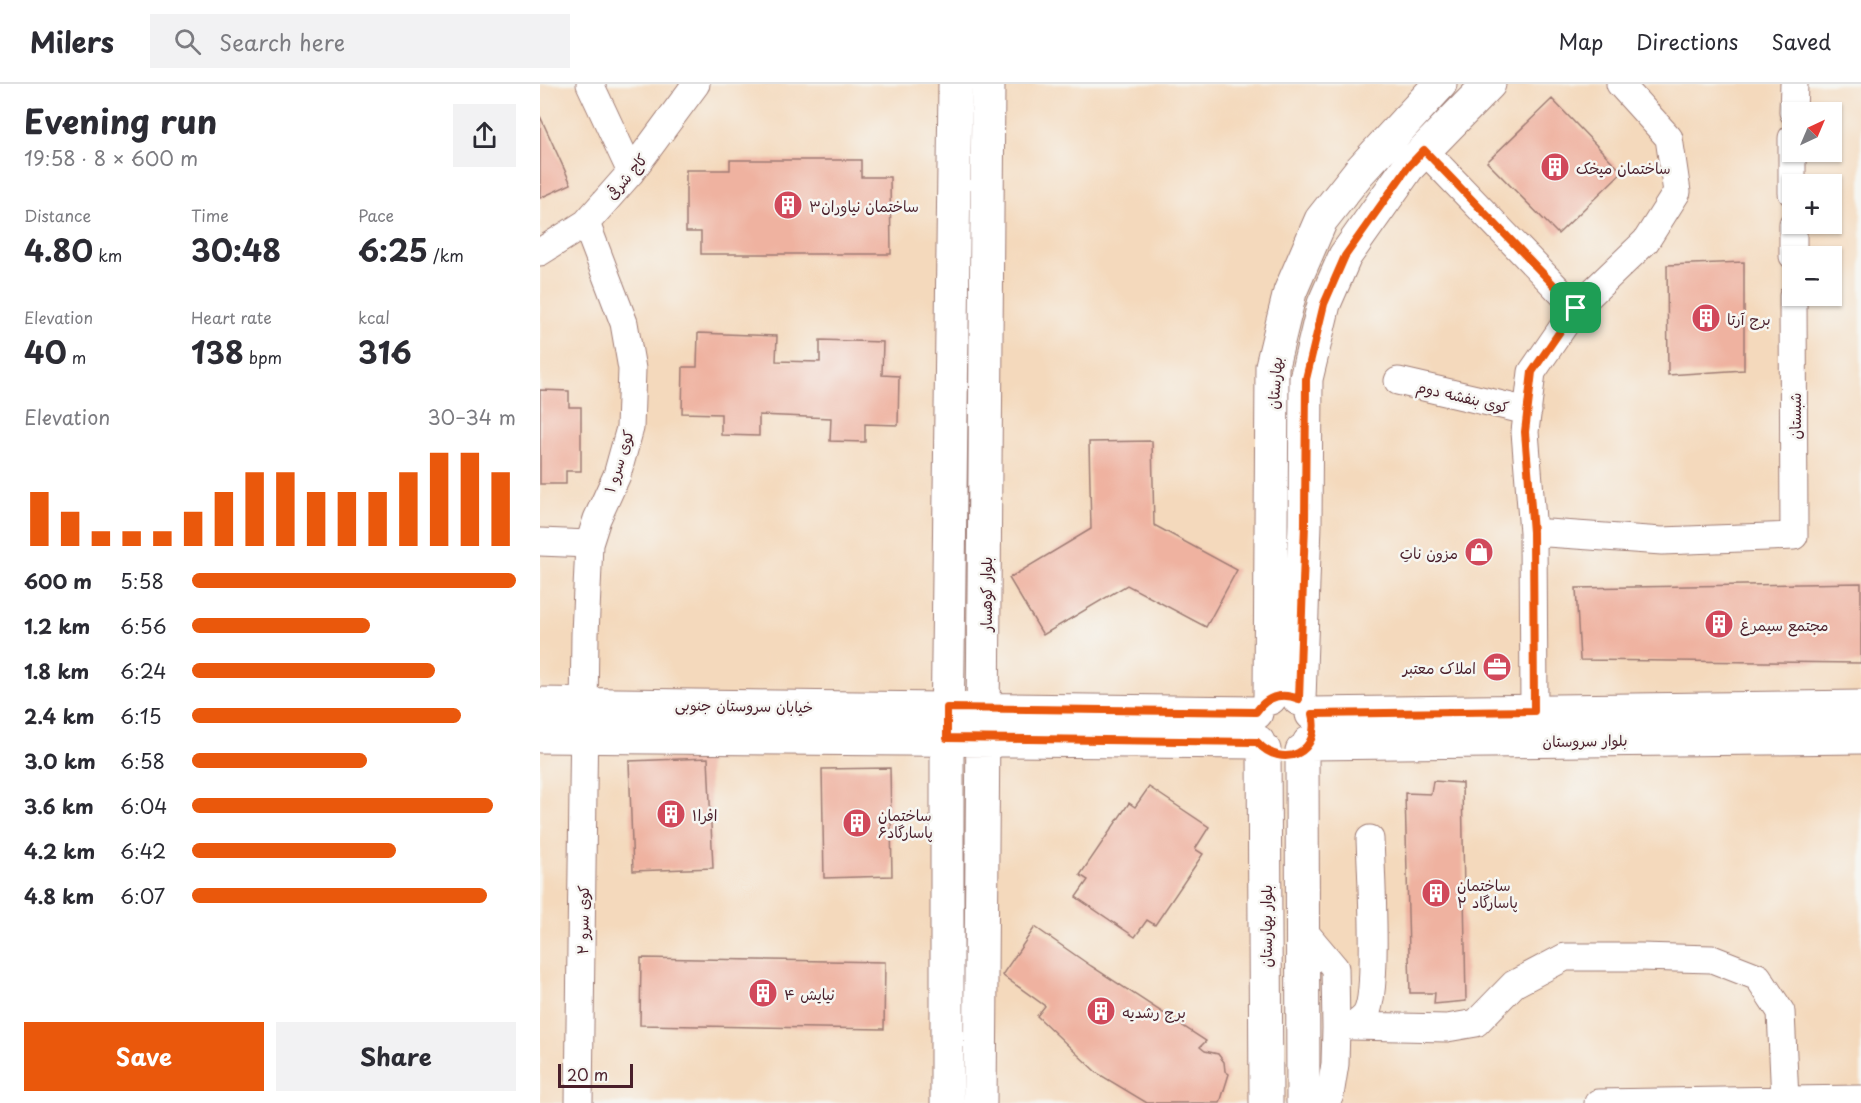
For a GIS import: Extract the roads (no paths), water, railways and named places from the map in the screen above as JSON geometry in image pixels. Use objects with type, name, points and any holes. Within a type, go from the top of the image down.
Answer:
[{"type":"street","points":[[590,84],[631,172]]},
{"type":"street","name":"کاج شرقی","points":[[540,252],[586,223],[631,172],[696,84]]},
{"type":"street","points":[[947,1103],[947,723],[955,84]]},
{"type":"street","name":"بلوار کوهسار","points":[[980,1103],[988,84]]},
{"type":"street","name":"بهارستان","points":[[1284,726],[1272,366],[1290,292],[1321,220],[1359,172],[1440,84]]},
{"type":"street","name":"بهارستان","points":[[1284,726],[1305,524],[1306,379],[1324,304],[1345,256],[1408,167],[1489,84]]},
{"type":"street","points":[[1534,711],[1533,532],[1525,432],[1532,372],[1576,308],[1646,241],[1677,192],[1669,138],[1620,84]]},
{"type":"street","points":[[1793,102],[1794,84]]},
{"type":"street","points":[[1424,150],[1576,308]]},
{"type":"street","name":"کوی سرو ۱","points":[[585,703],[589,544],[616,475],[630,428],[632,369],[624,323],[586,223]]},
{"type":"street","name":"شبستان","points":[[1533,532],[1662,541],[1794,536],[1793,306]]},
{"type":"street","name":"کوی بنفشه دوم","points":[[1398,381],[1528,411]]},
{"type":"street","points":[[540,542],[589,544]]},
{"type":"street","name":"خیابان سروستان جنوبی","points":[[540,704],[585,703],[947,723]]},
{"type":"street","name":"کوی سرو ۲","points":[[579,1103],[585,703]]},
{"type":"street","name":"بلوار سروستان","points":[[1284,726],[1534,711],[1861,707]]},
{"type":"street","points":[[947,723],[1284,726],[1303,930],[1303,1103]]},
{"type":"street","name":"خیابان سروستان جنوبی","points":[[540,736],[947,723]]},
{"type":"street","name":"بلوار سروستان","points":[[1284,726],[1861,737]]},
{"type":"street","name":"بلوار بهارستان","points":[[1266,1103],[1284,726]]},
{"type":"street","points":[[1345,1027],[1366,1015],[1373,980],[1370,839]]},
{"type":"street","points":[[1303,930],[1335,969],[1345,1027],[1330,1095],[1321,1103]]},
{"type":"street","points":[[1345,1027],[1447,1028],[1476,1023],[1514,984],[1565,957],[1712,959],[1758,977],[1781,1012],[1785,1100]]},
{"type":"street","points":[[1598,1103],[1861,1099]]},
{"type":"place","name":"ساختمان میخک","points":[[1555,167]]},
{"type":"place","name":"ساختمان نیاوران۳","points":[[788,205]]},
{"type":"place","name":"برج آرتا","points":[[1706,318]]},
{"type":"place","name":"مزون ناتِ","points":[[1479,552]]},
{"type":"place","name":"مجتمع سیمرغ","points":[[1719,624]]},
{"type":"place","name":"املاک معتبر","points":[[1497,667]]},
{"type":"place","name":"افرا۱","points":[[671,814]]},
{"type":"place","name":"ساختمان پاسارگاد۶","points":[[857,823]]},
{"type":"place","name":"ساختمان پاسارگاد ۲","points":[[1436,893]]},
{"type":"place","name":"نیایش ۴","points":[[763,993]]},
{"type":"place","name":"برج رشدیه","points":[[1101,1011]]}]
